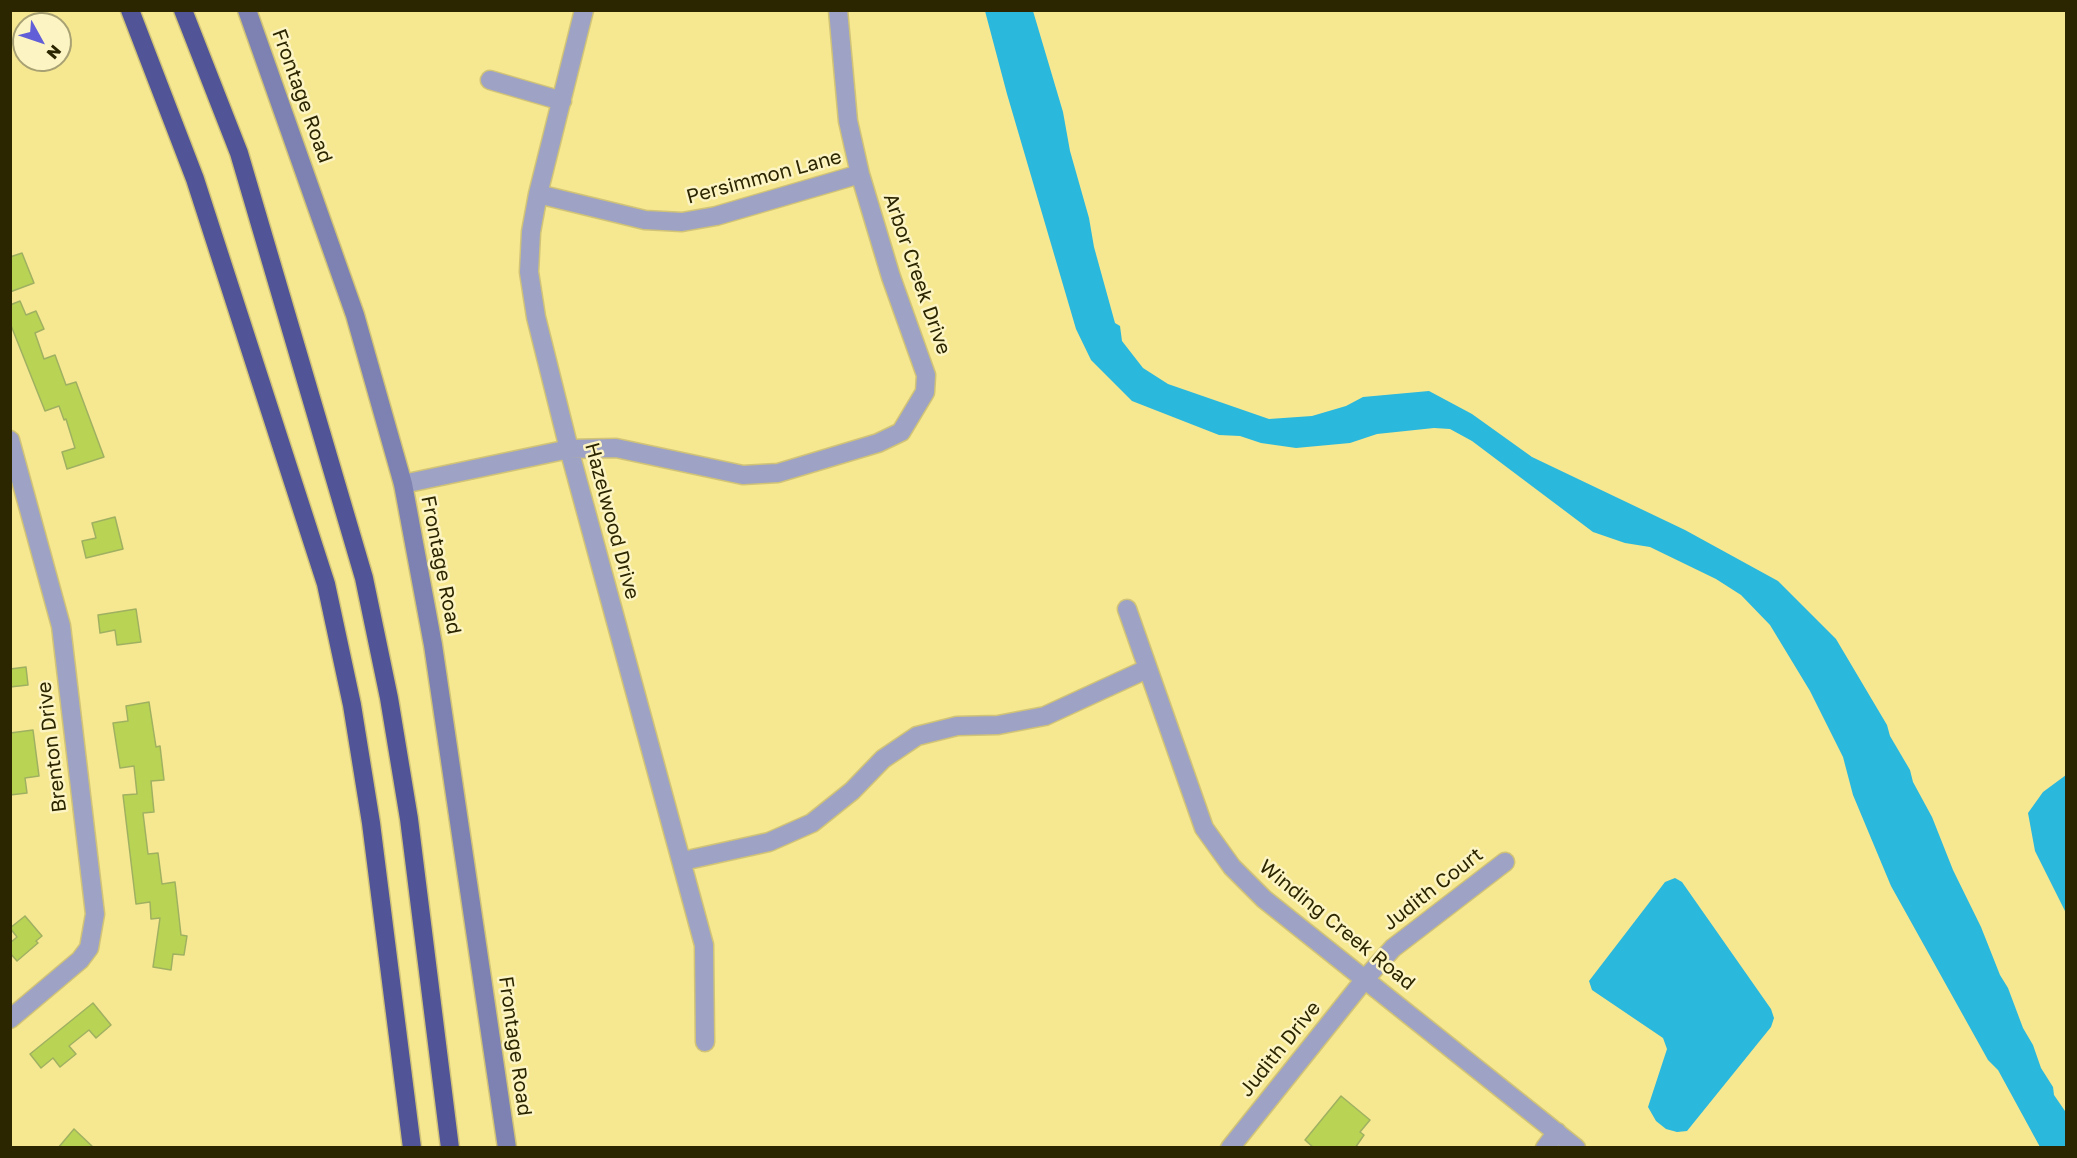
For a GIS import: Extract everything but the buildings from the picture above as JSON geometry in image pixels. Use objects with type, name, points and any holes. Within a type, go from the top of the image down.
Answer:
[{"type":"highway","points":[[130,10],[195,179],[326,584],[352,705],[371,823],[412,1148]]},
{"type":"highway","points":[[183,10],[239,153],[364,578],[389,698],[409,819],[450,1148]]},
{"type":"street","name":"Frontage Road","points":[[248,10],[355,315],[403,484],[434,645],[507,1148]]},
{"type":"street","name":"Hazelwood Drive","points":[[584,10],[538,194],[531,232],[529,272],[536,317],[568,449],[683,861],[704,945],[705,1042]]},
{"type":"street","name":"Arbor Creek Drive","points":[[403,484],[568,449],[616,448],[743,475],[778,473],[878,443],[901,432],[925,392],[926,375],[891,277],[860,174],[848,121],[838,10]]},
{"type":"street","points":[[490,80],[562,101]]},
{"type":"street","name":"Persimmon Lane","points":[[538,194],[645,220],[682,222],[716,216],[860,174]]},
{"type":"street","name":"Brenton Drive","points":[[10,440],[61,626],[95,914],[89,948],[80,960],[10,1019]]},
{"type":"street","name":"Winding Creek Road","points":[[1127,609],[1204,828],[1232,867],[1264,899],[1576,1148]]},
{"type":"street","points":[[683,861],[769,842],[812,823],[852,791],[883,759],[917,736],[957,726],[998,725],[1045,716],[1147,669]]},
{"type":"street","name":"Judith Court","points":[[1365,979],[1393,948],[1505,862]]},
{"type":"street","name":"Judith Drive","points":[[1230,1148],[1365,979]]},
{"type":"street","points":[[1545,1148],[1557,1132]]},
{"type":"water","points":[[985,11],[1033,11],[1063,112],[1070,151],[1115,323],[1120,326],[1122,341],[1143,368],[1168,384],[1269,419],[1312,416],[1346,406],[1363,397],[1429,391],[1472,414],[1532,457],[1685,530],[1778,581],[1836,639],[1887,725],[1890,736],[1910,770],[1913,782],[1932,817],[1953,870],[1981,927],[2041,1068],[2053,1087],[2054,1095],[2065,1111],[2066,1147],[2040,1147],[1998,1070],[1988,1060],[1891,886],[1853,795],[1843,757],[1810,691],[1770,625],[1741,595],[1716,579],[1650,547],[1625,543],[1593,532],[1472,441],[1450,429],[1434,428],[1377,434],[1350,443],[1296,448],[1261,443],[1240,436],[1219,435],[1132,401],[1091,360],[1076,329]]},
{"type":"water","points":[[2066,775],[2066,913],[2035,851],[2028,813],[2043,792]]},
{"type":"water","points":[[1675,878],[1682,882],[1771,1009],[1774,1018],[1771,1027],[1687,1131],[1677,1132],[1666,1129],[1656,1121],[1648,1107],[1667,1049],[1663,1038],[1592,990],[1589,981],[1665,882]]}]
